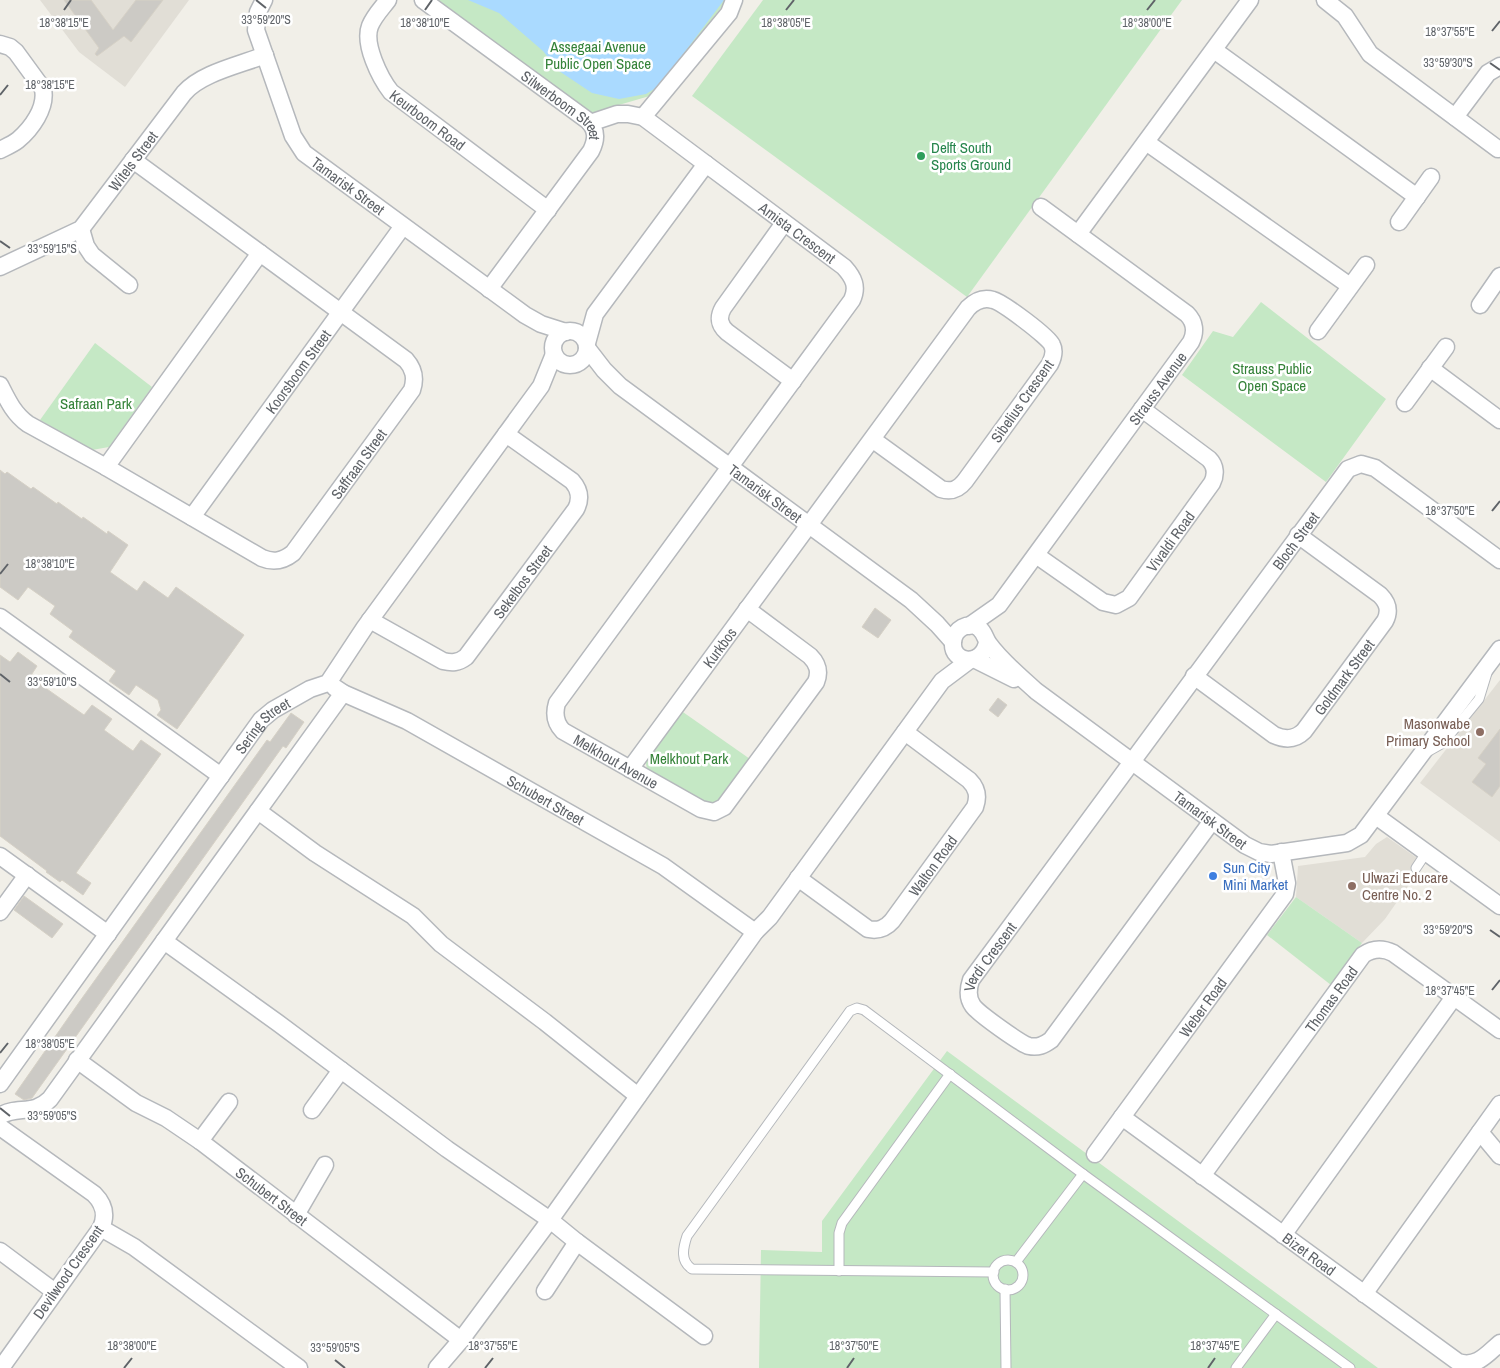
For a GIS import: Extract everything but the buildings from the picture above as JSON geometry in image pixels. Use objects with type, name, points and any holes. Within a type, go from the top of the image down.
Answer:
[{"type":"street","name":"Tamarisk Street","points":[[264,0],[258,12],[256,24],[293,136],[304,153],[525,315],[541,324],[569,332]]},
{"type":"street","name":"Keurboom Road","points":[[388,0],[372,20],[368,34],[368,42],[384,83],[391,92],[548,210]]},
{"type":"street","name":"Silwerboom Street","points":[[422,0],[590,123],[595,132],[596,138],[591,151],[489,289]]},
{"type":"street","points":[[590,123],[617,114],[643,117],[729,13],[734,0]]},
{"type":"street","points":[[1078,234],[1250,0]]},
{"type":"street","points":[[1325,0],[1345,16],[1370,54],[1498,149]]},
{"type":"street","points":[[0,44],[10,47],[16,52],[43,89],[44,96],[42,109],[23,134],[14,143],[0,150]]},
{"type":"street","points":[[1214,50],[1417,197]]},
{"type":"street","name":"Witels Street","points":[[0,267],[81,229],[184,93],[193,84],[206,77],[265,56]]},
{"type":"street","points":[[1455,117],[1488,73],[1500,66]]},
{"type":"street","name":"Amista Crescent","points":[[643,117],[844,268],[852,278],[855,289],[852,300],[731,467]]},
{"type":"street","points":[[1146,142],[1350,286]]},
{"type":"street","name":"Saffraan Street","points":[[0,385],[11,406],[21,419],[262,558],[273,561],[284,559],[293,553],[412,390],[414,375],[406,360],[134,160]]},
{"type":"street","points":[[541,386],[554,351],[556,339],[594,314],[706,164]]},
{"type":"street","points":[[1398,222],[1431,177]]},
{"type":"street","name":"Strauss Avenue","points":[[987,640],[999,605],[1191,342],[1195,333],[1193,322],[1187,314],[1041,208]]},
{"type":"street","points":[[784,223],[723,308],[720,321],[727,332],[793,381]]},
{"type":"street","name":"Koorsboom Street","points":[[192,517],[403,226]]},
{"type":"street","points":[[81,229],[86,246],[92,255],[129,285]]},
{"type":"street","points":[[106,467],[260,253]]},
{"type":"street","points":[[1318,331],[1366,265]]},
{"type":"street","points":[[1480,305],[1499,278]]},
{"type":"street","name":"Sibelius Crescent","points":[[809,525],[872,439],[963,316],[976,302],[987,299],[998,302],[1044,335],[1052,345],[1054,355],[1050,364],[958,488],[947,491],[940,489],[872,439]]},
{"type":"street","points":[[328,683],[370,620],[541,386],[548,379],[582,360],[586,355],[594,314]]},
{"type":"street","name":"Tamarisk Street","points":[[525,315],[554,351]]},
{"type":"street","points":[[569,332],[578,333],[587,346]]},
{"type":"street","name":"Tamarisk Street","points":[[587,346],[604,370],[620,386],[809,525],[912,600],[941,617],[968,626]]},
{"type":"street","points":[[1404,403],[1446,347]]},
{"type":"street","points":[[554,351],[562,362],[572,366]]},
{"type":"street","name":"Tamarisk Street","points":[[572,366],[620,386]]},
{"type":"street","points":[[1430,368],[1500,420]]},
{"type":"street","name":"Vivaldi Road","points":[[1036,555],[1103,602],[1116,605],[1129,598],[1212,484],[1215,475],[1214,466],[1209,459],[1142,409]]},
{"type":"street","name":"Sekelbos Street","points":[[370,620],[443,661],[449,663],[462,660],[576,509],[579,495],[572,481],[506,434]]},
{"type":"street","name":"Bloch Street","points":[[1131,761],[1298,535],[1348,469],[1354,465],[1366,464],[1375,468],[1500,560]]},
{"type":"street","name":"Melkhout Avenue","points":[[731,467],[557,703],[557,722],[563,731],[701,809],[710,812],[719,810],[728,804],[816,682],[819,671],[810,656],[748,609]]},
{"type":"street","name":"Kurkbos","points":[[630,769],[809,525]]},
{"type":"street","name":"Goldmark Street","points":[[1194,676],[1279,738],[1290,739],[1300,735],[1316,716],[1385,621],[1388,608],[1380,595],[1298,535]]},
{"type":"street","name":"Tamarisk Street","points":[[912,600],[937,624],[953,645]]},
{"type":"street","name":"Strauss Avenue","points":[[968,626],[999,605]]},
{"type":"street","points":[[0,616],[221,776]]},
{"type":"street","points":[[437,1368],[461,1340],[550,1220],[755,932],[770,916],[942,681],[953,645],[954,635],[959,629],[968,626],[981,630],[987,640],[984,653],[942,681]]},
{"type":"street","name":"Tamarisk Street","points":[[987,640],[1007,665],[1036,691],[1251,849],[1265,854],[1352,841],[1361,836],[1500,649]]},
{"type":"street","points":[[953,645],[959,656],[972,660]]},
{"type":"street","name":"Tamarisk Street","points":[[972,660],[1002,672],[1036,691]]},
{"type":"street","name":"Sering Street","points":[[0,1084],[266,715],[310,689],[328,683]]},
{"type":"street","name":"Schubert Street","points":[[328,683],[343,693],[408,721],[662,866],[755,932]]},
{"type":"street","points":[[0,1116],[9,1111],[35,1109],[45,1103],[343,693]]},
{"type":"street","name":"Walton Road","points":[[798,878],[868,928],[878,930],[892,921],[975,807],[977,800],[976,788],[969,780],[905,732]]},
{"type":"street","name":"Verdi Crescent","points":[[1131,761],[969,985],[968,994],[973,1006],[1022,1044],[1034,1047],[1051,1040],[1212,821]]},
{"type":"street","points":[[258,811],[315,853],[413,916],[440,944],[546,1022],[638,1096]]},
{"type":"street","points":[[1376,816],[1500,906]]},
{"type":"street","name":"Weber Road","points":[[1095,1154],[1286,894],[1286,883],[1280,852]]},
{"type":"street","points":[[0,856],[108,934]]},
{"type":"street","points":[[0,912],[27,876]]},
{"type":"street","points":[[164,941],[460,1159],[550,1220],[704,1336]]},
{"type":"street","name":"Thomas Road","points":[[1202,1176],[1367,952],[1378,949],[1394,953],[1500,1030]]},
{"type":"street","points":[[1283,1235],[1454,997]]},
{"type":"street","name":"Schubert Street","points":[[77,1060],[136,1103],[166,1118],[200,1142],[461,1340]]},
{"type":"street","points":[[312,1110],[341,1070]]},
{"type":"street","points":[[200,1142],[229,1102]]},
{"type":"street","points":[[1364,1294],[1500,1104]]},
{"type":"street","name":"Bizet Road","points":[[1122,1117],[1458,1362],[1468,1364],[1478,1361],[1500,1343]]},
{"type":"street","name":"Devilwood Crescent","points":[[0,1127],[99,1199],[104,1211],[101,1228],[1,1368]]},
{"type":"street","points":[[1480,1132],[1500,1156]]},
{"type":"street","points":[[296,1215],[325,1164]]},
{"type":"street","points":[[101,1228],[134,1247],[299,1368]]},
{"type":"street","points":[[544,1291],[577,1242]]},
{"type":"street","points":[[0,1251],[55,1292]]},
{"type":"lane","points":[[1416,868],[1426,853]]},
{"type":"lane","points":[[994,1272],[692,1269],[686,1265],[683,1259],[683,1246],[687,1236],[850,1011],[857,1008],[864,1010],[1083,1174],[1350,1368]]},
{"type":"lane","points":[[838,1271],[839,1232],[842,1224],[950,1074]]},
{"type":"lane","points":[[1016,1262],[1083,1174]]},
{"type":"lane","points":[[1002,1261],[1016,1262],[1022,1269],[1022,1280],[1016,1288],[1005,1289],[995,1282],[994,1272],[1002,1261]]},
{"type":"lane","points":[[1005,1289],[1006,1368]]},
{"type":"lane","points":[[1236,1368],[1276,1314]]},
{"type":"shaded area","points":[[40,0],[189,0],[125,87],[79,52]]},
{"type":"shaded area","name":"Masonwabe Primary School","points":[[1500,680],[1500,842],[1420,783]]},
{"type":"shaded area","name":"Ulwazi Educare Centre No. 2","points":[[1387,837],[1424,863],[1385,919],[1362,943],[1296,897],[1298,866],[1365,857],[1376,844]]},
{"type":"green space","name":"Assegaai Avenue Public Open Space","points":[[432,0],[727,0],[653,95],[588,114]]},
{"type":"green space","name":"Delft South Sports Ground","points":[[763,0],[1182,0],[967,297],[692,96]]},
{"type":"green space","name":"Strauss Public Open Space","points":[[1261,302],[1386,399],[1326,482],[1182,375],[1213,331],[1233,337]]},
{"type":"green space","name":"Safraan Park","points":[[95,343],[152,387],[109,447],[92,450],[40,420]]},
{"type":"green space","name":"Melkhout Park","points":[[680,710],[750,759],[724,800],[710,807],[647,769],[645,759]]},
{"type":"green space","points":[[1296,897],[1362,943],[1331,985],[1267,935]]},
{"type":"green space","points":[[947,1051],[1378,1368],[759,1368],[761,1250],[822,1252],[822,1221]]},
{"type":"water","name":"Assegaai Avenue Public Open Space","points":[[468,0],[724,0],[659,86],[646,94],[619,99],[592,93],[559,71],[543,51],[499,13]]},
{"type":"place","name":"Delft South Sports Ground","points":[[921,156]]},
{"type":"place","name":"Masonwabe Primary School","points":[[1480,732]]},
{"type":"place","name":"Sun City Mini Market","points":[[1213,876]]},
{"type":"place","name":"Ulwazi Educare Centre No. 2","points":[[1352,886]]}]
